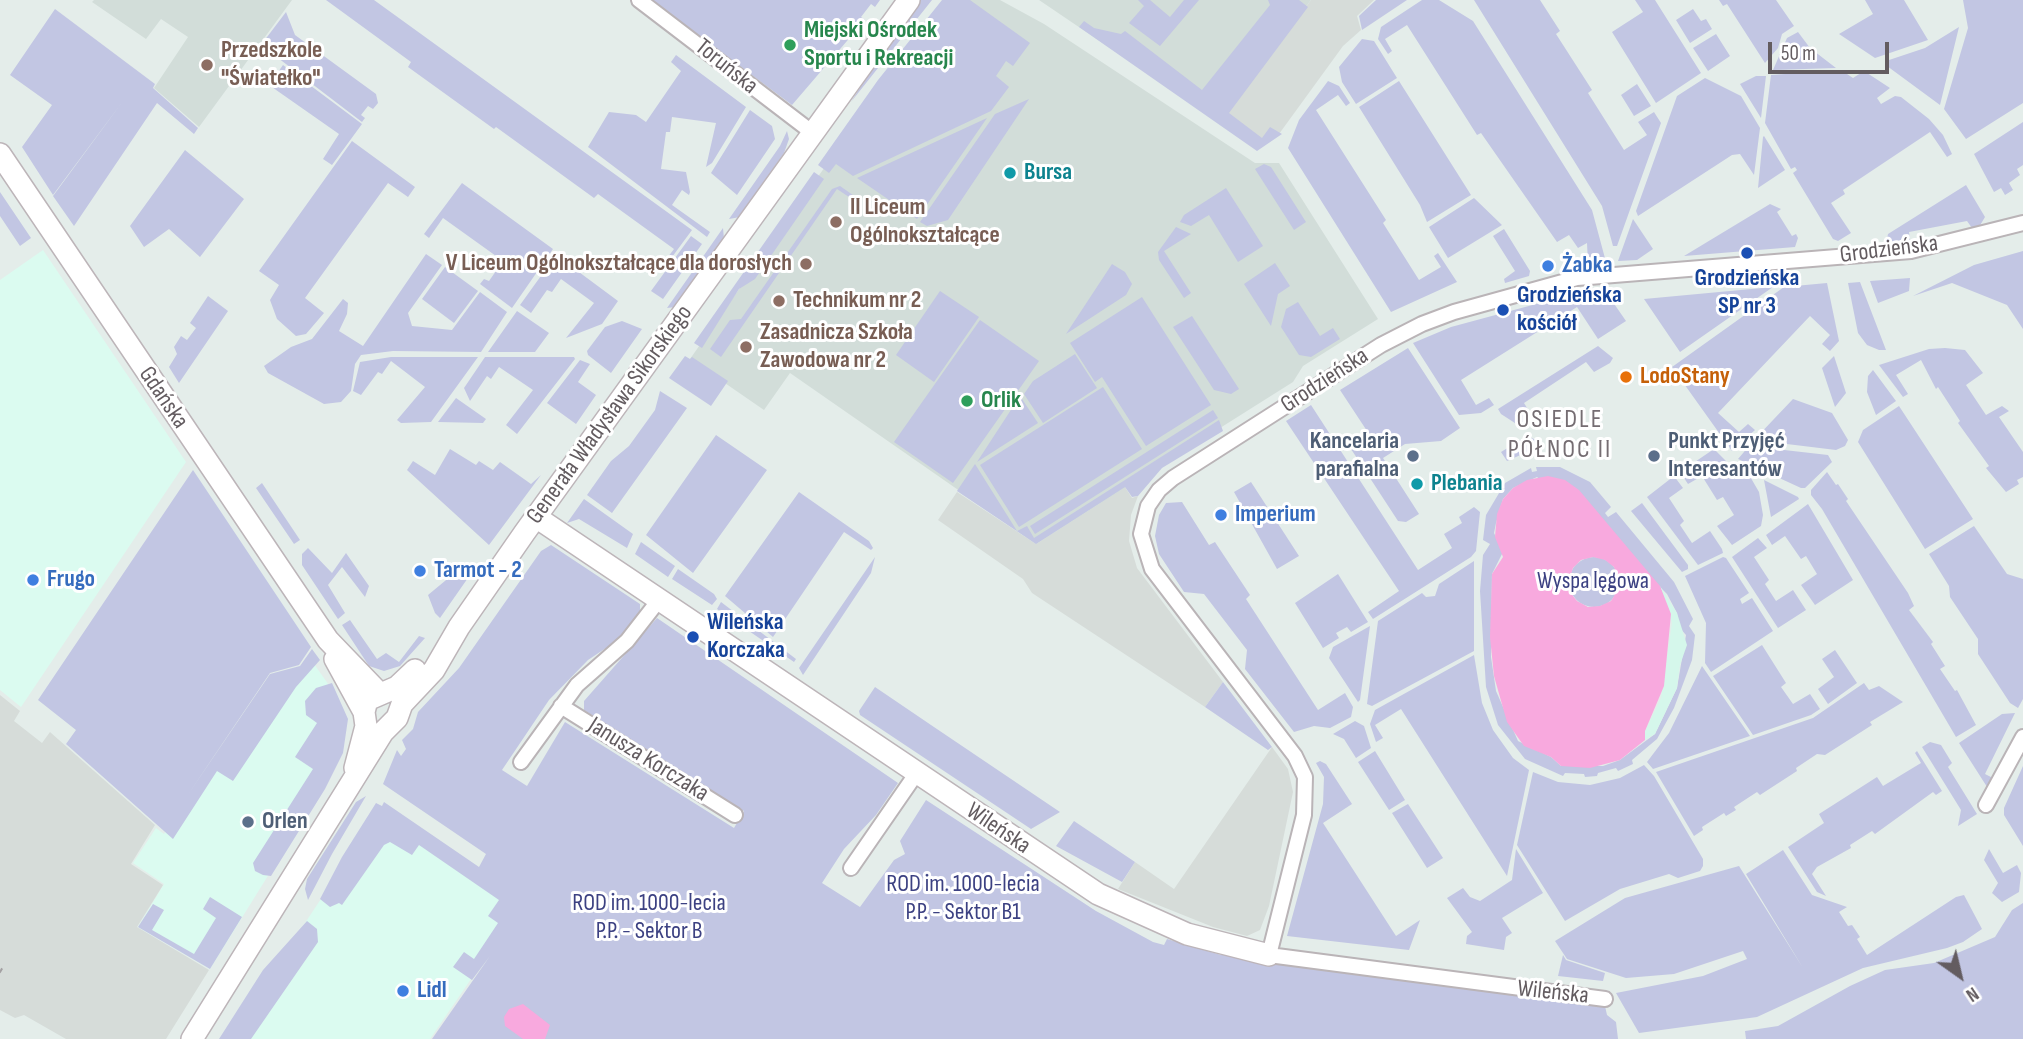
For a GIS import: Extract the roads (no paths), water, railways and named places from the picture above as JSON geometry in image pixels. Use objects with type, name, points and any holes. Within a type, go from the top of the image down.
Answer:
[{"type":"street","name":"Toruńska","points":[[639,0],[813,133]]},
{"type":"street","name":"Generała Władysława Sikorskiego","points":[[192,1039],[393,718],[434,670],[459,627],[536,517],[909,0]]},
{"type":"street","name":"Gdańska","points":[[0,154],[328,640],[365,715]]},
{"type":"street","name":"Grodzieńska","points":[[1269,955],[1304,815],[1305,777],[1295,756],[1152,569],[1141,534],[1145,512],[1159,490],[1381,345],[1422,324],[1454,312],[1577,278],[1911,251],[2023,223]]},
{"type":"street","name":"Wileńska","points":[[536,517],[1098,894],[1187,934],[1269,955],[1605,999]]},
{"type":"street","name":"Janusza Korczaka","points":[[521,762],[577,685],[627,641],[659,600]]},
{"type":"street","name":"Generała Władysława Sikorskiego","points":[[349,788],[367,700],[397,687],[459,627]]},
{"type":"street","name":"Gdańska","points":[[328,640],[382,693]]},
{"type":"street","points":[[365,715],[373,726],[393,718],[394,699],[382,693]]},
{"type":"street","name":"Janusza Korczaka","points":[[561,706],[735,815]]},
{"type":"street","points":[[1986,805],[2023,737]]},
{"type":"street","points":[[851,868],[916,774]]},
{"type":"railway","points":[[0,970],[5,973]]},
{"type":"place","name":"Miejski Ośrodek Sportu i Rekreacji","points":[[790,45]]},
{"type":"place","name":"Przedszkole \"Światełko\"","points":[[207,65]]},
{"type":"place","name":"Bursa","points":[[1010,173]]},
{"type":"place","name":"II Liceum Ogólnokształcące","points":[[836,222]]},
{"type":"place","name":"Grodzieńska SP nr 3","points":[[1747,253]]},
{"type":"place","name":"V Liceum Ogólnokształcące dla dorosłych","points":[[806,264]]},
{"type":"place","name":"Żabka","points":[[1548,266]]},
{"type":"place","name":"Technikum nr 2","points":[[779,301]]},
{"type":"place","name":"Grodzieńska kościół","points":[[1503,310]]},
{"type":"place","name":"Zasadnicza Szkoła Zawodowa nr 2","points":[[746,347]]},
{"type":"place","name":"LodoStany","points":[[1626,377]]},
{"type":"place","name":"Orlik","points":[[967,401]]},
{"type":"place","name":"Kancelaria parafialna","points":[[1413,456]]},
{"type":"place","name":"Punkt Przyjęć Interesantów","points":[[1654,456]]},
{"type":"place","name":"Plebania","points":[[1417,484]]},
{"type":"place","name":"Imperium","points":[[1221,515]]},
{"type":"place","name":"Tarmot - 2","points":[[420,571]]},
{"type":"place","name":"Frugo","points":[[33,580]]},
{"type":"place","name":"Wileńska Korczaka","points":[[693,637]]},
{"type":"place","name":"Orlen","points":[[248,822]]},
{"type":"place","name":"Lidl","points":[[403,991]]},
{"type":"district","name":"OSIEDLE PÓŁNOC II","points":[[1560,435]]},
{"type":"park label","name":"Wyspa lęgowa","points":[[1593,582]]},
{"type":"park label","name":"ROD im. 1000-lecia P.P. - Sektor B1","points":[[963,899]]},
{"type":"park label","name":"ROD im. 1000-lecia P.P. - Sektor B","points":[[649,918]]}]
